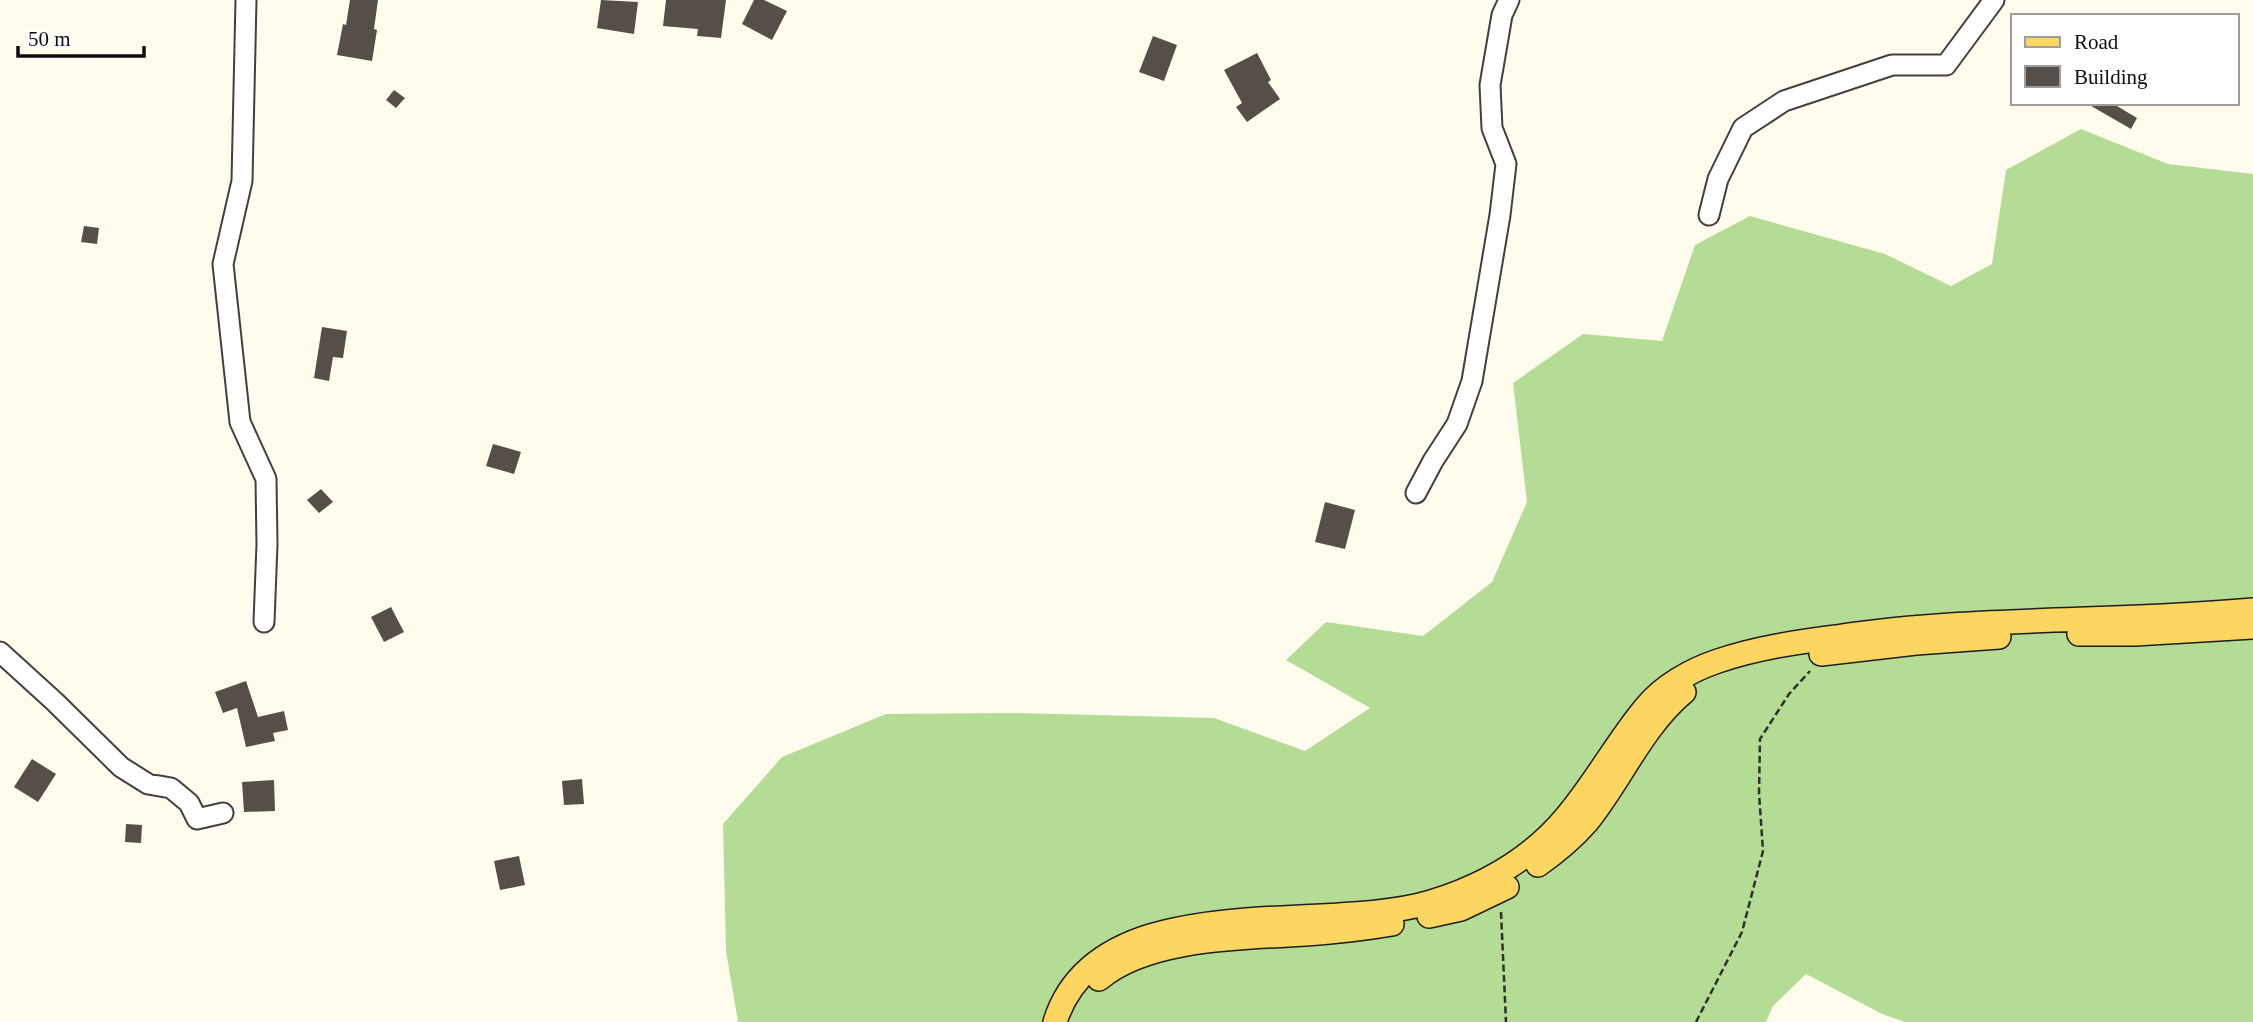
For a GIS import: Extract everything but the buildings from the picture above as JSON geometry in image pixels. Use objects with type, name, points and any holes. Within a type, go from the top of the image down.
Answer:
[{"type":"main road","points":[[1055,1022],[1068,993],[1085,972],[1120,947],[1149,935],[1180,928],[1233,922],[1398,909],[1428,903],[1487,881],[1529,854],[1566,817],[1646,706],[1692,671],[1716,662],[1751,651],[1884,630],[2253,610]]},
{"type":"main road","points":[[1070,1022],[1092,986],[1109,971],[1121,964],[1172,947],[1223,939],[1361,929],[1461,909],[1500,891],[1544,861],[1586,823],[1642,739],[1675,699],[1690,686],[1717,675],[1827,653],[1916,643],[2253,627]]},
{"type":"street","points":[[246,0],[242,181],[223,264],[240,422],[266,479],[264,622]]},
{"type":"street","points":[[1416,493],[1457,424],[1472,381],[1506,164],[1492,128],[1490,85],[1502,15],[1510,0]]},
{"type":"street","points":[[1709,215],[1718,179],[1743,128],[1784,101],[1892,65],[1946,65],[1994,0]]},
{"type":"street","points":[[0,652],[121,767],[148,784],[171,788],[189,803],[198,819],[223,813]]},
{"type":"path","points":[[1696,1022],[1742,932],[1763,851],[1759,793],[1760,740],[1790,694],[1827,653]]},
{"type":"path","points":[[1500,891],[1506,1022]]},
{"type":"green space","points":[[2081,129],[2168,164],[2253,174],[2253,1022],[1905,1022],[1882,1014],[1806,974],[1773,1006],[1766,1022],[738,1022],[726,951],[723,824],[782,757],[886,714],[1012,713],[1214,718],[1305,751],[1370,708],[1286,660],[1326,622],[1423,636],[1492,582],[1527,502],[1513,383],[1583,334],[1662,341],[1695,245],[1750,216],[1885,254],[1951,286],[1992,264],[2006,170]]}]
